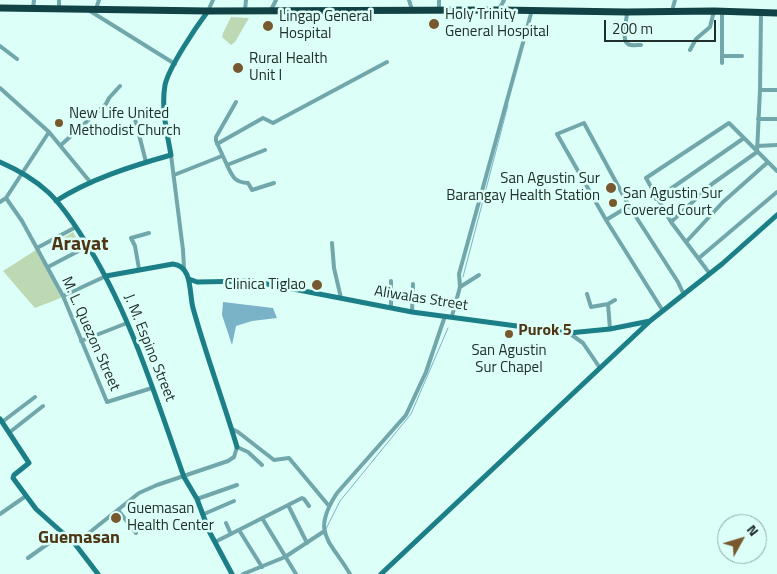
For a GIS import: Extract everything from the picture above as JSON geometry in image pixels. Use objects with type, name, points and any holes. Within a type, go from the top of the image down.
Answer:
[{"type":"highway","points":[[0,8],[208,11],[532,10],[777,13]]},
{"type":"street","points":[[0,0],[0,8]]},
{"type":"street","points":[[33,8],[34,0]]},
{"type":"street","points":[[59,0],[59,9]]},
{"type":"street","points":[[99,0],[92,9],[175,64]]},
{"type":"street","points":[[75,544],[139,494],[157,485],[228,461],[234,457],[237,447],[195,315],[189,290],[189,279],[184,268],[174,175],[165,120],[165,85],[175,64],[213,0]]},
{"type":"street","points":[[245,10],[246,0]]},
{"type":"street","points":[[271,10],[276,0]]},
{"type":"street","points":[[409,0],[412,10]]},
{"type":"street","points":[[439,0],[439,11]]},
{"type":"street","points":[[499,10],[504,0]]},
{"type":"street","points":[[672,11],[675,0]]},
{"type":"street","points":[[452,316],[460,287],[458,274],[481,203],[532,10]]},
{"type":"street","points":[[690,50],[696,39],[710,27],[714,11]]},
{"type":"street","points":[[627,12],[625,42],[641,45]]},
{"type":"street","points":[[722,12],[722,63]]},
{"type":"street","points":[[757,152],[761,12]]},
{"type":"street","points":[[0,46],[17,59]]},
{"type":"street","points":[[722,56],[742,56]]},
{"type":"street","points":[[218,144],[263,118],[273,123],[387,62]]},
{"type":"street","points":[[61,145],[106,104],[120,86]]},
{"type":"street","points":[[0,88],[49,132],[91,183]]},
{"type":"street","points":[[760,90],[777,90]]},
{"type":"street","points":[[236,102],[216,137],[222,156],[236,180],[248,183],[252,190],[274,183]]},
{"type":"street","points":[[135,119],[146,162]]},
{"type":"street","points":[[758,119],[777,119]]},
{"type":"street","points":[[663,311],[606,220],[557,134],[584,123],[628,206],[678,282],[684,295]]},
{"type":"street","points":[[710,274],[671,222],[656,198],[646,179],[647,177],[729,124],[777,171]]},
{"type":"street","points":[[0,202],[6,198],[49,132]]},
{"type":"street","points":[[656,198],[744,138]]},
{"type":"street","points":[[757,146],[777,145]]},
{"type":"street","points":[[227,165],[265,150]]},
{"type":"street","points":[[671,222],[712,184],[757,152]]},
{"type":"street","points":[[56,200],[78,188],[146,162],[170,155]]},
{"type":"street","points":[[174,175],[222,156]]},
{"type":"street","name":"J. M. Espino Street","points":[[0,162],[41,186],[56,200],[76,227],[106,276],[127,323],[184,477],[197,499],[209,531],[224,555],[232,574]]},
{"type":"street","points":[[686,242],[723,202],[768,162]]},
{"type":"street","points":[[699,258],[777,192]]},
{"type":"street","name":"M. L. Quezon Street","points":[[6,198],[22,221],[48,267],[107,402],[152,388]]},
{"type":"street","points":[[606,220],[628,206]]},
{"type":"street","points":[[381,574],[650,321],[710,274],[777,215]]},
{"type":"street","points":[[36,248],[76,227]]},
{"type":"street","points":[[139,269],[135,246],[131,238],[149,233]]},
{"type":"street","points":[[332,243],[334,268],[341,298]]},
{"type":"street","points":[[48,267],[88,246]]},
{"type":"street","points":[[62,296],[106,276],[173,264],[179,264],[184,268]]},
{"type":"street","points":[[460,287],[479,275]]},
{"type":"street","name":"Aliwalas Street","points":[[189,279],[197,282],[252,281],[412,312],[569,333],[610,329],[650,321]]},
{"type":"street","points":[[391,281],[391,308]]},
{"type":"street","points":[[412,312],[414,284]]},
{"type":"street","points":[[587,294],[591,307],[608,304],[615,300]]},
{"type":"street","points":[[608,304],[610,329]]},
{"type":"street","points":[[350,574],[323,532],[324,517],[337,493],[406,414],[426,372],[445,316]]},
{"type":"street","points":[[81,340],[127,323]]},
{"type":"street","points":[[569,333],[582,344],[600,368]]},
{"type":"street","points":[[35,397],[1,420],[29,463],[13,478],[36,508],[75,544],[98,574]]},
{"type":"street","points":[[10,432],[43,406]]},
{"type":"street","points":[[232,430],[238,432],[274,460],[289,458],[329,506]]},
{"type":"street","points":[[237,447],[248,452],[262,465]]},
{"type":"street","points":[[197,499],[237,484]]},
{"type":"street","points":[[0,514],[26,496]]},
{"type":"street","points":[[215,542],[303,498],[309,506]]},
{"type":"street","points":[[204,514],[234,501]]},
{"type":"street","points":[[288,505],[307,543]]},
{"type":"street","points":[[118,510],[136,532]]},
{"type":"street","points":[[262,518],[296,574]]},
{"type":"street","points":[[226,523],[231,534]]},
{"type":"street","points":[[239,530],[262,567]]},
{"type":"street","points":[[243,574],[285,557],[323,532]]},
{"type":"street","points":[[28,558],[63,533]]},
{"type":"green space","points":[[231,17],[249,18],[235,42],[231,45],[222,37]]},
{"type":"green space","points":[[73,232],[81,246],[71,252],[63,238]]},
{"type":"green space","points":[[36,250],[63,297],[35,308],[3,271]]},
{"type":"water","points":[[223,302],[273,308],[277,318],[252,321],[236,326],[232,345],[222,315]]},
{"type":"waterway","points":[[463,277],[508,105]]},
{"type":"waterway","points":[[326,529],[340,501],[411,414],[448,328]]},
{"type":"place","name":"Holy Trinity General Hospital","points":[[434,24]]},
{"type":"place","name":"Lingap General Hospital","points":[[268,26]]},
{"type":"place","name":"Rural Health Unit I","points":[[238,68]]},
{"type":"place","name":"New Life United Methodist Church","points":[[59,123]]},
{"type":"place","name":"San Agustin Sur Barangay Health Station","points":[[611,188]]},
{"type":"place","name":"San Agustin Sur Covered Court","points":[[613,203]]},
{"type":"place","name":"Clinica Tiglao","points":[[317,285]]},
{"type":"place","name":"San Agustin Sur Chapel","points":[[509,334]]},
{"type":"place","name":"Guemasan Health Center","points":[[116,518]]},
{"type":"district","name":"Arayat","points":[[80,245]]},
{"type":"district","name":"Purok 5","points":[[545,331]]},
{"type":"district","name":"Guemasan","points":[[79,539]]}]
